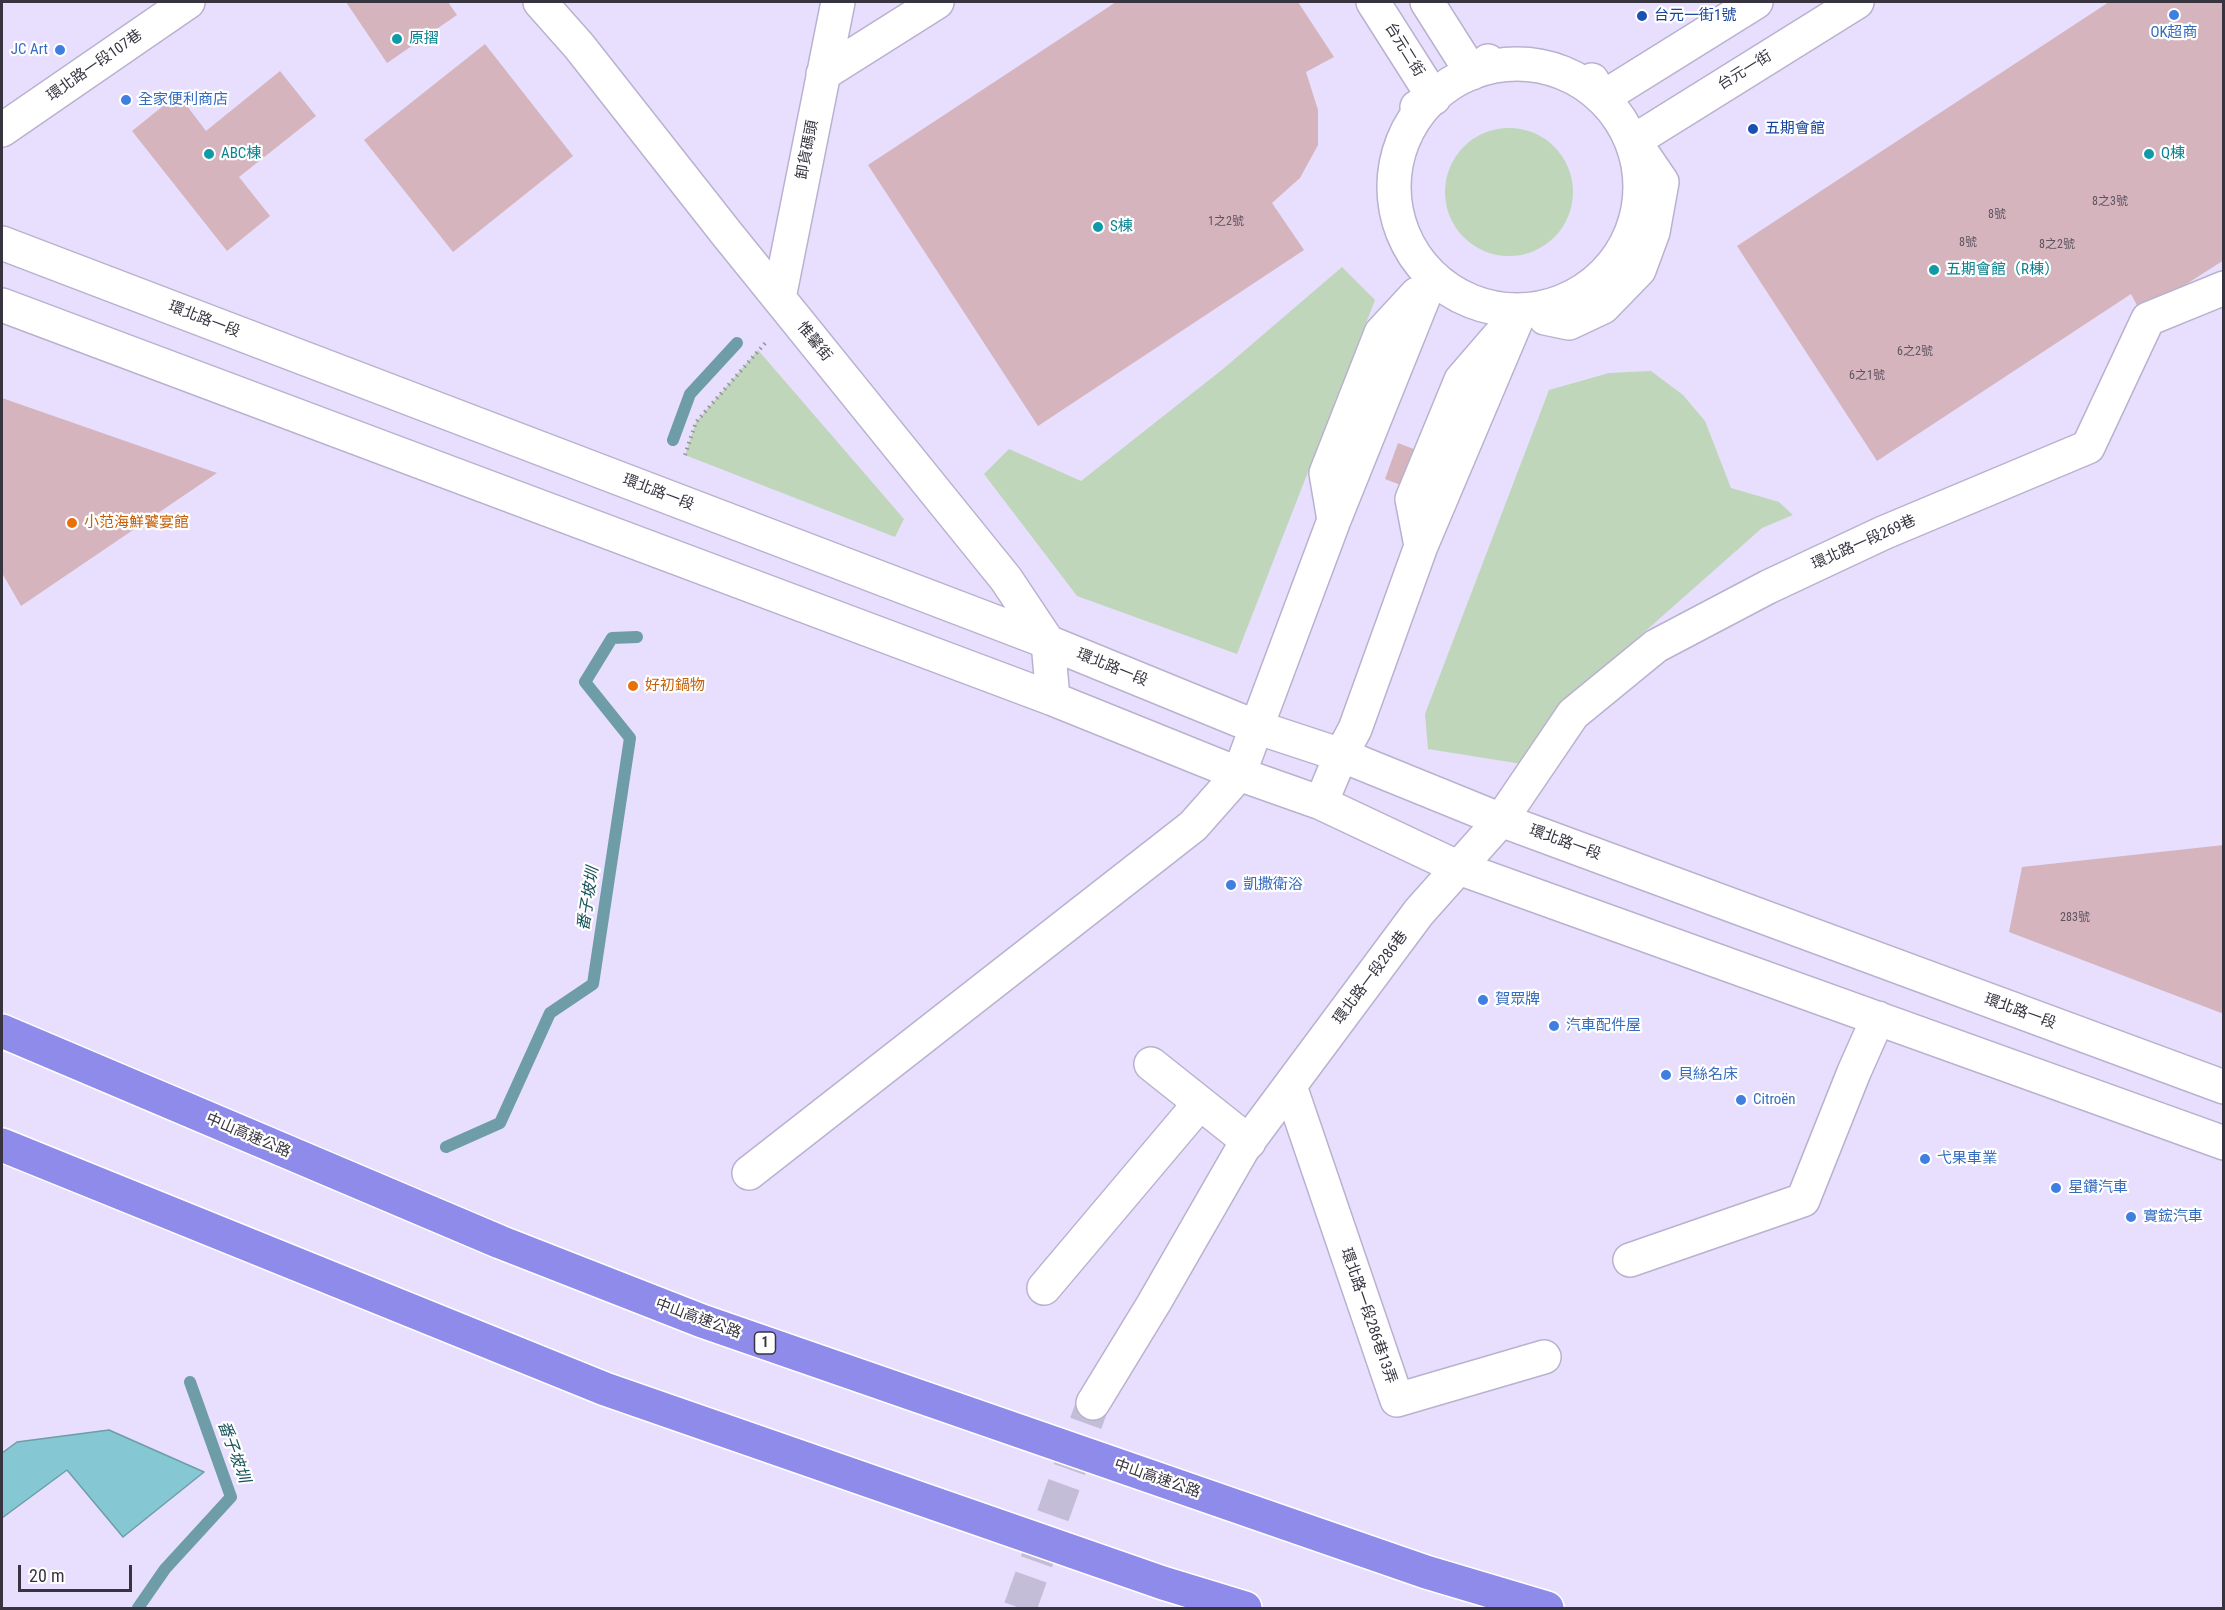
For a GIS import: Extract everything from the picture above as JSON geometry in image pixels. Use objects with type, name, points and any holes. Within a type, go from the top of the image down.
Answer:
[{"type":"highway","name":"中山高速公路","points":[[2,1031],[500,1242],[702,1321],[1426,1572],[1547,1608]]},
{"type":"highway","points":[[2,1145],[605,1389],[1163,1583],[1245,1608]]},
{"type":"street","name":"環北路一段107巷","points":[[2,130],[188,2]]},
{"type":"street","name":"惟馨街","points":[[540,2],[579,46],[785,307],[1006,579],[1048,642],[1053,699]]},
{"type":"street","name":"卸貨碼頭","points":[[785,307],[838,2]]},
{"type":"street","points":[[824,74],[937,2]]},
{"type":"street","name":"台元二街","points":[[1373,2],[1434,98]]},
{"type":"street","points":[[1427,2],[1472,73]]},
{"type":"street","points":[[1602,98],[1756,2]]},
{"type":"street","name":"台元一街","points":[[1634,141],[1857,2]]},
{"type":"street","points":[[1528,63],[1568,74],[1602,98],[1634,141],[1639,169],[1638,209],[1625,246],[1600,278],[1567,300],[1520,312],[1489,308],[1431,279],[1402,233],[1393,192],[1399,151],[1418,113],[1448,84],[1472,73],[1486,67],[1528,63]]},
{"type":"street","name":"環北路一段","points":[[2,243],[1048,642],[1256,727],[1341,755],[1501,820],[2223,1087]]},
{"type":"street","points":[[2177,307],[2178,295],[2223,266]]},
{"type":"street","points":[[750,1173],[1193,826],[1239,774],[1334,520],[1431,279]]},
{"type":"street","name":"環北路一段269巷","points":[[1501,820],[1573,714],[1656,646],[1768,587],[1862,543],[2088,447],[2148,320],[2223,288]]},
{"type":"street","points":[[2,305],[1053,699],[1239,774],[1321,803],[1459,868],[2223,1143]]},
{"type":"street","points":[[1321,803],[1354,729],[1421,546],[1520,312]]},
{"type":"street","name":"環北路一段286巷","points":[[1093,1403],[1249,1142],[1419,912],[1501,820]]},
{"type":"street","points":[[1630,1260],[1803,1200],[1878,1018]]},
{"type":"street","points":[[1151,1065],[1249,1142]]},
{"type":"street","name":"環北路一段286巷13弄","points":[[1290,1086],[1397,1400],[1544,1356]]},
{"type":"street","points":[[1044,1288],[1200,1104]]},
{"type":"path","points":[[685,455],[696,422],[758,350],[785,307]]},
{"type":"shaded area","points":[[1509,128],[1533,133],[1554,147],[1568,168],[1573,192],[1568,216],[1554,237],[1533,251],[1509,256],[1485,251],[1464,237],[1450,216],[1445,192],[1450,168],[1464,147],[1485,133]]},
{"type":"shaded area","points":[[1342,267],[1375,300],[1237,654],[1077,596],[984,474],[1009,449],[1081,481],[1223,369]]},
{"type":"shaded area","points":[[758,350],[904,519],[895,537],[685,455],[696,422]]},
{"type":"shaded area","points":[[1651,371],[1683,395],[1705,421],[1731,488],[1779,502],[1793,515],[1762,528],[1564,703],[1522,764],[1428,749],[1425,714],[1549,390],[1609,373]]},
{"type":"shaded area","points":[[109,1430],[204,1472],[123,1537],[67,1470],[2,1518],[2,1453],[17,1442]]},
{"type":"building","name":"原摺","points":[[346,2],[448,2],[457,15],[387,63]]},
{"type":"building","name":"S棟","points":[[1116,2],[1298,2],[1334,57],[1306,72],[1318,110],[1318,145],[1300,178],[1272,203],[1304,250],[1038,426],[868,165]]},
{"type":"building","name":"五期會館（R棟）","points":[[2109,2],[2224,2],[2224,260],[2141,313],[2131,294],[1877,461],[1737,246]]},
{"type":"building","points":[[485,44],[573,156],[453,252],[364,140]]},
{"type":"building","name":"ABC棟","points":[[280,71],[316,116],[239,177],[270,216],[227,251],[132,131],[178,94],[206,131]]},
{"type":"building","name":"小范海鮮饕宴館","points":[[2,398],[217,473],[21,606],[2,573]]},
{"type":"building","points":[[1398,443],[1424,453],[1411,489],[1385,479]]},
{"type":"building","points":[[2224,845],[2224,1014],[2009,932],[2022,867]]},
{"type":"waterway","points":[[673,440],[690,394],[737,343]]},
{"type":"waterway","name":"番子坡圳","points":[[446,1147],[500,1123],[550,1013],[593,984],[630,738],[585,682],[612,638],[637,637]]},
{"type":"waterway","name":"番子坡圳","points":[[138,1608],[165,1569],[231,1497],[190,1382]]},
{"type":"tunnel","points":[[1020,1608],[1093,1403]]},
{"type":"place","name":"OK超商","points":[[2174,15]]},
{"type":"place","name":"台元一街1號","points":[[1642,16]]},
{"type":"place","name":"原摺","points":[[397,39]]},
{"type":"place","name":"JC Art","points":[[60,50]]},
{"type":"place","name":"全家便利商店","points":[[126,100]]},
{"type":"place","name":"五期會館","points":[[1753,129]]},
{"type":"place","name":"ABC棟","points":[[209,154]]},
{"type":"place","name":"Q棟","points":[[2149,154]]},
{"type":"place","name":"S棟","points":[[1098,227]]},
{"type":"place","name":"五期會館（R棟）","points":[[1934,270]]},
{"type":"place","name":"小范海鮮饕宴館","points":[[72,523]]},
{"type":"place","name":"好初鍋物","points":[[633,686]]},
{"type":"place","name":"凱撒衛浴","points":[[1231,885]]},
{"type":"place","name":"賀眾牌","points":[[1483,1000]]},
{"type":"place","name":"汽車配件屋","points":[[1554,1026]]},
{"type":"place","name":"貝絲名床","points":[[1666,1075]]},
{"type":"place","name":"Citroën","points":[[1741,1100]]},
{"type":"place","name":"弋果車業","points":[[1925,1159]]},
{"type":"place","name":"星鑽汽車","points":[[2056,1188]]},
{"type":"place","name":"實鋐汽車","points":[[2131,1217]]}]
